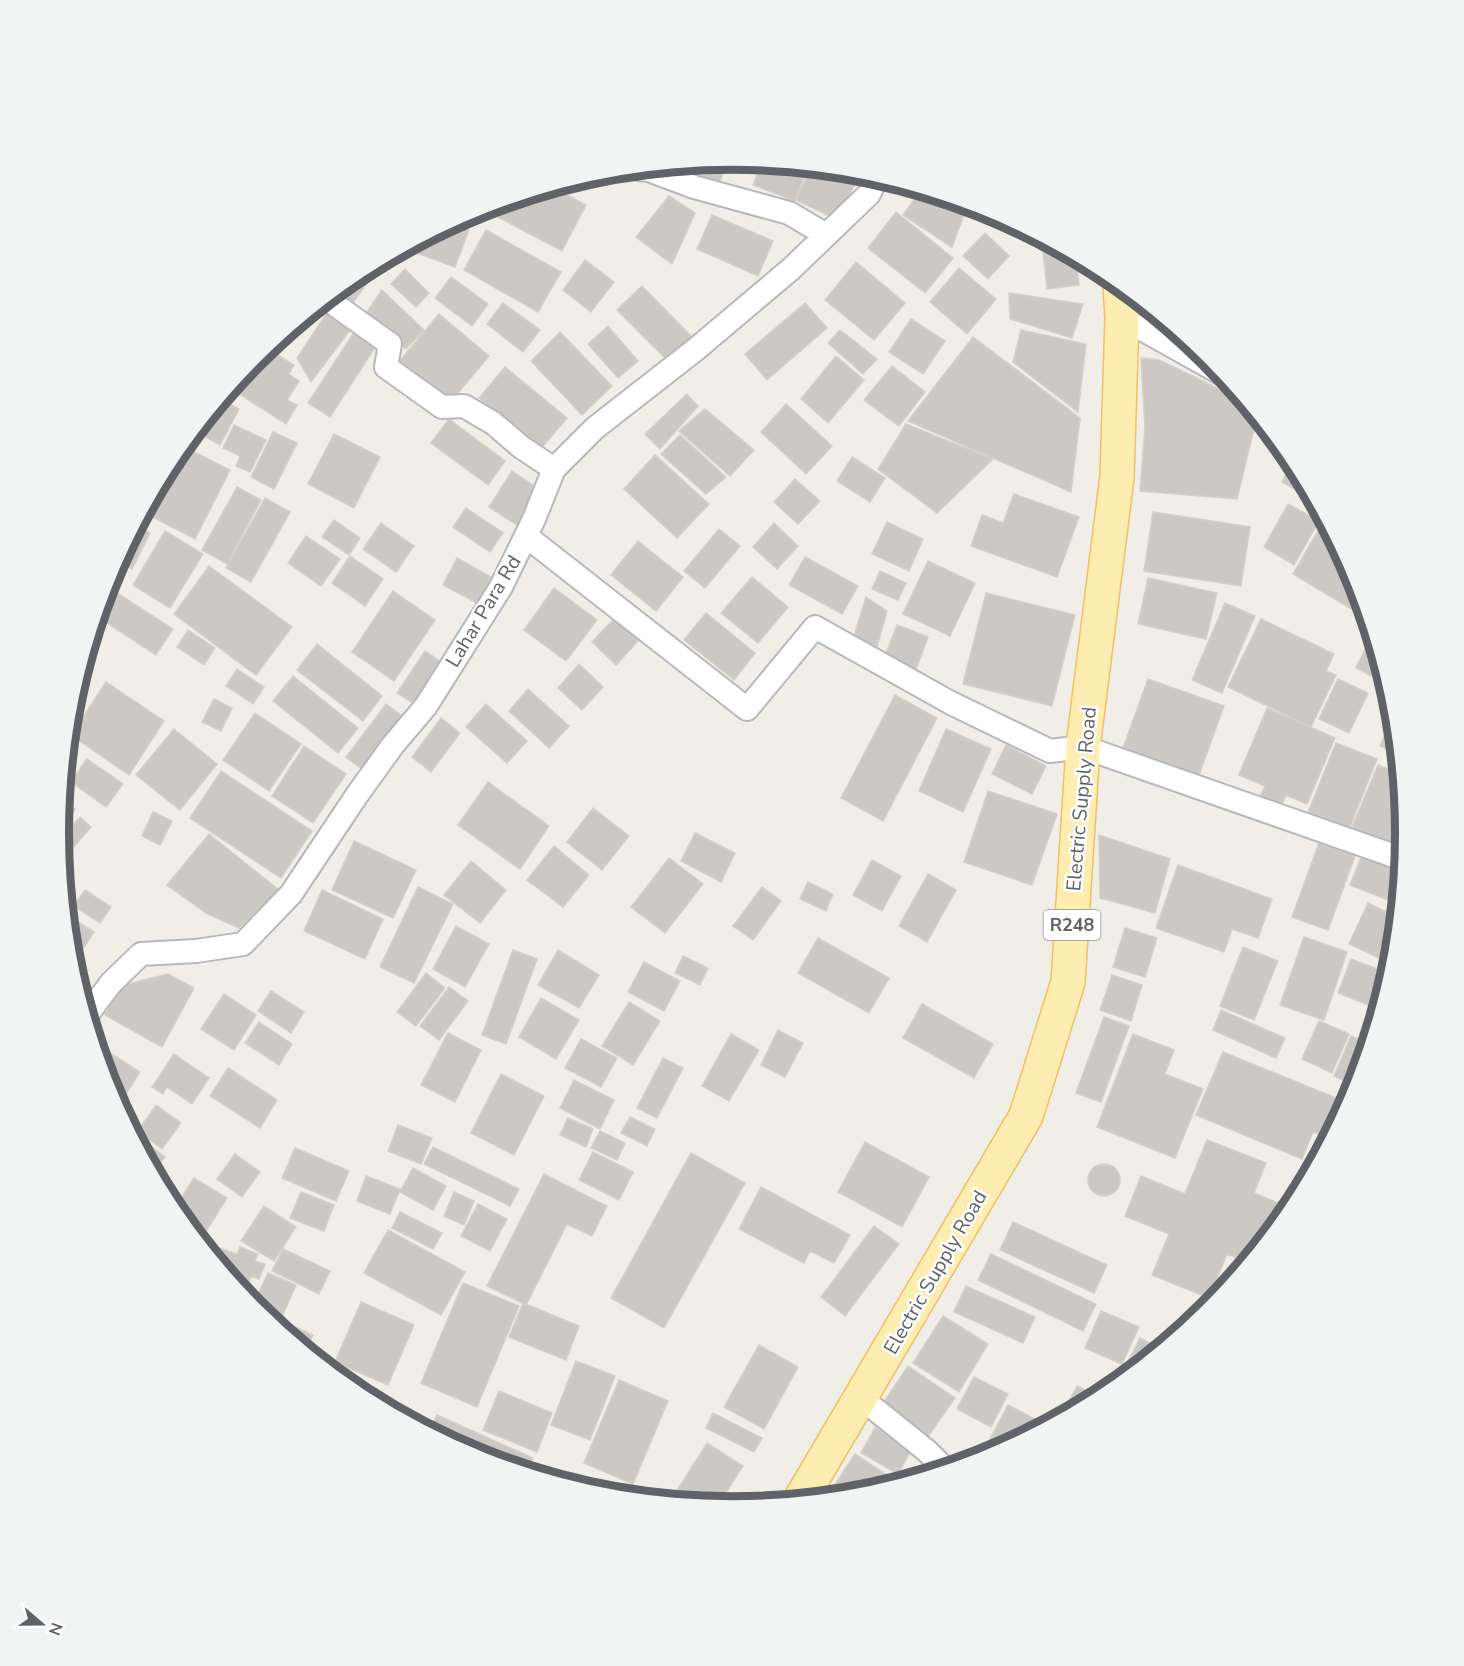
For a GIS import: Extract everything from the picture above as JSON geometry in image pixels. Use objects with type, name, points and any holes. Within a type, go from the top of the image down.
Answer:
[{"type":"main road","name":"Electric Supply Road","points":[[805,1492],[1026,1116],[1068,982],[1083,747],[1117,477],[1121,296]]},
{"type":"street","points":[[660,174],[694,188],[789,213],[826,235]]},
{"type":"street","name":"Lahar Para Rd","points":[[93,1007],[111,982],[141,954],[196,951],[243,944],[291,894],[357,795],[393,745],[426,706],[501,587],[526,536],[554,469],[595,429],[695,350],[791,269],[869,194],[873,186]]},
{"type":"street","points":[[333,303],[390,344],[386,367],[418,391],[442,407],[464,406],[494,423],[521,447],[554,469]]},
{"type":"street","points":[[1122,318],[1196,359]]},
{"type":"street","points":[[526,536],[747,709],[815,627],[951,703],[1050,751],[1083,747],[1394,856]]},
{"type":"street","points":[[861,1398],[939,1463]]},
{"type":"building","points":[[724,170],[716,192],[682,179],[685,171]]},
{"type":"building","points":[[759,171],[805,174],[795,201],[753,185]]},
{"type":"building","points":[[808,175],[855,182],[838,220],[796,200]]},
{"type":"building","points":[[562,192],[586,205],[562,251],[493,215]]},
{"type":"building","points":[[669,196],[695,213],[672,264],[636,237]]},
{"type":"building","points":[[916,197],[965,212],[952,247],[903,215]]},
{"type":"building","points":[[896,212],[953,258],[925,293],[868,248]]},
{"type":"building","points":[[712,215],[773,241],[758,276],[697,249]]},
{"type":"building","points":[[462,227],[469,230],[455,267],[414,252]]},
{"type":"building","points":[[486,230],[561,272],[538,312],[464,270]]},
{"type":"building","points":[[985,233],[1009,256],[988,279],[963,256]]},
{"type":"building","points":[[1043,250],[1047,250],[1077,267],[1079,285],[1047,289]]},
{"type":"building","points":[[585,260],[614,282],[591,312],[563,290]]},
{"type":"building","points":[[856,262],[905,303],[874,340],[825,300]]},
{"type":"building","points":[[959,268],[996,299],[967,334],[930,302]]},
{"type":"building","points":[[405,269],[429,293],[416,307],[391,284]]},
{"type":"building","points":[[451,277],[488,304],[472,326],[435,298]]},
{"type":"building","points":[[371,278],[371,278],[352,304],[343,297]]},
{"type":"building","points":[[642,286],[694,339],[670,363],[617,310]]},
{"type":"building","points":[[382,290],[424,330],[406,349],[364,316]]},
{"type":"building","points":[[1009,293],[1083,304],[1072,338],[1010,319]]},
{"type":"building","points":[[503,303],[540,330],[523,352],[487,324]]},
{"type":"building","points":[[805,303],[827,328],[767,380],[745,354]]},
{"type":"building","points":[[330,308],[354,325],[311,382],[297,358]]},
{"type":"building","points":[[439,314],[489,356],[448,405],[398,363]]},
{"type":"building","points":[[911,319],[945,341],[923,374],[889,352]]},
{"type":"building","points":[[358,326],[380,340],[330,417],[308,403]]},
{"type":"building","points":[[608,326],[638,361],[618,378],[588,344]]},
{"type":"building","points":[[840,330],[877,359],[863,374],[828,343]]},
{"type":"building","points":[[1021,330],[1086,344],[1078,412],[1013,362]]},
{"type":"building","points":[[560,332],[612,386],[582,415],[531,361]]},
{"type":"building","points":[[293,337],[280,353],[277,351]]},
{"type":"building","points":[[973,337],[1080,418],[1071,492],[908,421]]},
{"type":"building","points":[[275,353],[294,365],[289,374],[299,381],[287,400],[297,405],[286,424],[237,393]]},
{"type":"building","points":[[836,356],[864,380],[828,423],[801,399]]},
{"type":"building","points":[[1141,358],[1159,360],[1228,394],[1255,425],[1237,499],[1140,491],[1145,427]]},
{"type":"building","points":[[892,366],[925,392],[899,426],[864,400]]},
{"type":"building","points":[[505,367],[567,418],[540,450],[479,398]]},
{"type":"building","points":[[687,394],[698,406],[660,449],[645,434]]},
{"type":"building","points":[[228,403],[239,409],[220,445],[202,435]]},
{"type":"building","points":[[786,404],[832,446],[806,474],[761,432]]},
{"type":"building","points":[[705,409],[754,450],[730,476],[679,431]]},
{"type":"building","points":[[449,419],[505,461],[488,485],[431,443]]},
{"type":"building","points":[[906,424],[993,459],[937,513],[878,469]]},
{"type":"building","points":[[234,425],[266,440],[250,472],[236,466],[240,456],[223,448]]},
{"type":"building","points":[[273,432],[297,443],[274,489],[251,477]]},
{"type":"building","points":[[334,434],[380,457],[354,508],[308,484]]},
{"type":"building","points":[[680,435],[726,477],[706,494],[661,454]]},
{"type":"building","points":[[191,451],[230,470],[195,539],[150,516]]},
{"type":"building","points":[[655,455],[709,504],[677,538],[624,489]]},
{"type":"building","points":[[852,457],[885,478],[870,502],[837,481]]},
{"type":"building","points":[[512,471],[540,490],[517,525],[489,507]]},
{"type":"building","points":[[1287,472],[1300,492],[1282,482]]},
{"type":"building","points":[[795,479],[820,501],[798,524],[774,502]]},
{"type":"building","points":[[237,487],[261,500],[227,564],[202,550]]},
{"type":"building","points":[[1014,494],[1079,517],[1057,577],[971,546],[982,515],[1003,523]]},
{"type":"building","points":[[265,498],[290,512],[251,582],[226,568]]},
{"type":"building","points":[[1288,504],[1315,519],[1318,523],[1294,565],[1264,547]]},
{"type":"building","points":[[466,508],[503,533],[490,552],[453,527]]},
{"type":"building","points":[[1153,512],[1250,527],[1241,586],[1144,571]]},
{"type":"building","points":[[334,520],[360,538],[349,555],[322,537]]},
{"type":"building","points":[[887,522],[923,539],[909,571],[872,554]]},
{"type":"building","points":[[381,523],[414,546],[396,572],[363,549]]},
{"type":"building","points":[[774,523],[798,546],[777,569],[753,547]]},
{"type":"building","points":[[1320,527],[1345,579],[1357,613],[1293,574]]},
{"type":"building","points":[[143,529],[150,533],[132,569],[125,566]]},
{"type":"building","points":[[719,529],[740,546],[705,588],[684,571]]},
{"type":"building","points":[[165,531],[203,554],[170,608],[133,585]]},
{"type":"building","points":[[306,536],[340,559],[321,586],[288,563]]},
{"type":"building","points":[[638,541],[683,577],[656,611],[611,575]]},
{"type":"building","points":[[350,556],[383,579],[365,606],[332,583]]},
{"type":"building","points":[[805,557],[858,586],[842,614],[789,585]]},
{"type":"building","points":[[457,558],[491,577],[477,603],[443,585]]},
{"type":"building","points":[[928,561],[975,583],[950,636],[903,614]]},
{"type":"building","points":[[209,566],[292,627],[256,675],[174,614]]},
{"type":"building","points":[[880,571],[906,583],[898,600],[872,589]]},
{"type":"building","points":[[752,577],[788,607],[758,643],[721,613]]},
{"type":"building","points":[[1148,578],[1217,593],[1206,639],[1138,624]]},
{"type":"building","points":[[554,588],[597,620],[566,661],[524,630]]},
{"type":"building","points":[[393,591],[435,620],[394,681],[352,652]]},
{"type":"building","points":[[117,593],[173,629],[156,655],[104,621]]},
{"type":"building","points":[[986,593],[1075,615],[1052,706],[963,684]]},
{"type":"building","points":[[866,597],[887,611],[877,647],[853,639]]},
{"type":"building","points":[[1225,603],[1255,616],[1222,693],[1192,680]]},
{"type":"building","points":[[706,613],[755,653],[734,680],[684,640]]},
{"type":"building","points":[[614,619],[638,641],[616,665],[592,642]]},
{"type":"building","points":[[1261,619],[1334,654],[1326,671],[1336,675],[1311,727],[1228,687]]},
{"type":"building","points":[[897,625],[928,637],[915,672],[883,661]]},
{"type":"building","points":[[188,630],[215,648],[204,665],[177,647]]},
{"type":"building","points":[[317,644],[382,696],[363,721],[297,670]]},
{"type":"building","points":[[1367,645],[1376,678],[1356,668]]},
{"type":"building","points":[[425,651],[446,665],[419,707],[397,693]]},
{"type":"building","points":[[579,664],[603,687],[582,710],[558,688]]},
{"type":"building","points":[[237,669],[264,687],[253,704],[226,686]]},
{"type":"building","points":[[293,676],[358,728],[338,753],[273,701]]},
{"type":"building","points":[[1148,679],[1224,706],[1198,778],[1122,751]]},
{"type":"building","points":[[1338,679],[1368,693],[1349,733],[1319,719]]},
{"type":"building","points":[[106,682],[164,721],[129,775],[76,739],[79,723]]},
{"type":"building","points":[[528,689],[569,726],[549,748],[509,711]]},
{"type":"building","points":[[895,695],[937,718],[883,821],[841,798]]},
{"type":"building","points":[[214,699],[232,708],[221,731],[202,722]]},
{"type":"building","points":[[386,704],[402,716],[362,769],[346,757]]},
{"type":"building","points":[[486,704],[527,741],[507,763],[466,727]]},
{"type":"building","points":[[1267,708],[1335,738],[1307,804],[1286,795],[1280,809],[1258,800],[1265,786],[1239,775]]},
{"type":"building","points":[[255,713],[301,744],[269,791],[223,760]]},
{"type":"building","points":[[441,718],[460,733],[431,772],[412,757]]},
{"type":"building","points":[[174,729],[217,764],[180,810],[136,775]]},
{"type":"building","points":[[946,729],[991,749],[963,812],[919,791]]},
{"type":"building","points":[[1386,731],[1389,750],[1380,746]]},
{"type":"building","points":[[1336,743],[1377,759],[1348,832],[1307,815]]},
{"type":"building","points":[[1006,745],[1046,766],[1032,794],[992,774]]},
{"type":"building","points":[[304,746],[346,774],[313,823],[272,796]]},
{"type":"building","points":[[87,759],[123,784],[106,807],[71,782]]},
{"type":"building","points":[[1378,765],[1392,771],[1395,851],[1350,832]]},
{"type":"building","points":[[221,771],[312,831],[281,878],[190,818]]},
{"type":"building","points":[[488,782],[549,826],[520,869],[458,825]]},
{"type":"building","points":[[988,791],[1057,814],[1032,885],[964,862]]},
{"type":"building","points":[[70,806],[75,809],[69,820]]},
{"type":"building","points":[[593,808],[629,836],[602,870],[567,842]]},
{"type":"building","points":[[153,812],[172,821],[160,845],[142,836]]},
{"type":"building","points":[[80,817],[91,827],[69,852],[69,833],[69,829]]},
{"type":"building","points":[[695,833],[735,853],[721,882],[681,861]]},
{"type":"building","points":[[209,834],[279,890],[239,928],[206,913],[167,885]]},
{"type":"building","points":[[1099,835],[1170,859],[1155,913],[1100,898]]},
{"type":"building","points":[[354,841],[416,870],[393,918],[332,890]]},
{"type":"building","points":[[1319,843],[1355,856],[1328,930],[1292,917]]},
{"type":"building","points":[[554,846],[589,875],[563,907],[527,880]]},
{"type":"building","points":[[1363,852],[1394,865],[1391,901],[1350,885]]},
{"type":"building","points":[[669,858],[703,884],[665,933],[631,907]]},
{"type":"building","points":[[872,860],[901,876],[882,911],[853,895]]},
{"type":"building","points":[[471,861],[506,890],[480,923],[444,895]]},
{"type":"building","points":[[1178,865],[1272,899],[1258,938],[1232,929],[1224,952],[1156,928]]},
{"type":"building","points":[[928,874],[956,890],[927,942],[899,926]]},
{"type":"building","points":[[808,882],[833,894],[826,911],[800,899]]},
{"type":"building","points":[[418,887],[453,904],[414,983],[380,967]]},
{"type":"building","points":[[762,887],[781,901],[753,940],[733,926]]},
{"type":"building","points":[[85,890],[111,907],[100,923],[74,906]]},
{"type":"building","points":[[322,890],[383,919],[365,959],[304,931]]},
{"type":"building","points":[[1368,903],[1390,913],[1385,945],[1379,958],[1349,944]]},
{"type":"building","points":[[78,922],[94,932],[80,953],[76,926]]},
{"type":"building","points":[[456,926],[489,944],[465,987],[433,969]]},
{"type":"building","points":[[1125,928],[1157,938],[1145,977],[1113,967]]},
{"type":"building","points":[[1304,937],[1347,952],[1324,1020],[1280,1005]]},
{"type":"building","points":[[818,938],[889,978],[869,1013],[798,973]]},
{"type":"building","points":[[1243,947],[1278,961],[1254,1020],[1220,1006]]},
{"type":"building","points":[[513,950],[537,959],[506,1044],[482,1035]]},
{"type":"building","points":[[558,950],[599,975],[579,1008],[538,985]]},
{"type":"building","points":[[683,956],[708,968],[700,985],[675,973]]},
{"type":"building","points":[[1351,959],[1380,970],[1372,1006],[1338,993]]},
{"type":"building","points":[[644,962],[680,981],[664,1011],[628,992]]},
{"type":"building","points":[[426,973],[445,988],[416,1026],[397,1012]]},
{"type":"building","points":[[168,974],[194,988],[162,1047],[105,1015],[120,986]]},
{"type":"building","points":[[1112,975],[1142,985],[1131,1021],[1100,1010]]},
{"type":"building","points":[[449,987],[468,1001],[439,1040],[420,1026]]},
{"type":"building","points":[[271,991],[304,1012],[291,1033],[258,1011]]},
{"type":"building","points":[[224,994],[256,1015],[234,1050],[201,1029]]},
{"type":"building","points":[[541,998],[579,1020],[556,1059],[519,1037]]},
{"type":"building","points":[[629,1002],[660,1021],[633,1065],[602,1046]]},
{"type":"building","points":[[922,1004],[993,1044],[974,1078],[903,1038]]},
{"type":"building","points":[[1221,1010],[1285,1038],[1276,1058],[1213,1030]]},
{"type":"building","points":[[1104,1017],[1129,1026],[1101,1102],[1076,1093]]},
{"type":"building","points":[[1319,1021],[1349,1034],[1332,1073],[1302,1059]]},
{"type":"building","points":[[259,1022],[292,1044],[279,1065],[245,1043]]},
{"type":"building","points":[[778,1030],[803,1043],[785,1077],[761,1065]]},
{"type":"building","points":[[448,1033],[481,1050],[455,1102],[421,1085]]},
{"type":"building","points":[[731,1034],[759,1050],[729,1101],[702,1086]]},
{"type":"building","points":[[1133,1034],[1174,1050],[1165,1074],[1203,1089],[1175,1158],[1097,1127]]},
{"type":"building","points":[[1351,1036],[1362,1040],[1347,1082],[1334,1076]]},
{"type":"building","points":[[581,1039],[617,1058],[601,1087],[565,1068]]},
{"type":"building","points":[[106,1052],[140,1072],[124,1097],[119,1087]]},
{"type":"building","points":[[1223,1052],[1339,1099],[1322,1135],[1313,1132],[1302,1159],[1196,1115]]},
{"type":"building","points":[[174,1054],[209,1078],[192,1104],[167,1087],[163,1094],[152,1087]]},
{"type":"building","points":[[663,1058],[683,1068],[657,1118],[637,1108]]},
{"type":"building","points":[[228,1068],[277,1100],[260,1128],[210,1096]]},
{"type":"building","points":[[501,1074],[544,1096],[514,1155],[471,1133]]},
{"type":"building","points":[[574,1080],[614,1100],[600,1129],[560,1108]]},
{"type":"building","points":[[156,1105],[181,1123],[162,1149],[139,1130]]},
{"type":"building","points":[[630,1117],[655,1129],[647,1146],[621,1133]]},
{"type":"building","points":[[568,1118],[593,1129],[586,1147],[560,1135]]},
{"type":"building","points":[[398,1125],[432,1138],[421,1164],[388,1151]]},
{"type":"building","points":[[600,1131],[625,1143],[617,1160],[591,1148]]},
{"type":"building","points":[[1207,1140],[1266,1163],[1254,1193],[1281,1204],[1239,1259],[1227,1254],[1213,1289],[1206,1297],[1152,1275],[1169,1234],[1125,1216],[1141,1176],[1185,1194]]},
{"type":"building","points":[[865,1142],[929,1177],[902,1227],[838,1192]]},
{"type":"building","points":[[146,1143],[165,1157],[159,1165]]},
{"type":"building","points":[[433,1147],[519,1189],[510,1206],[424,1164]]},
{"type":"building","points":[[295,1148],[349,1171],[336,1201],[282,1178]]},
{"type":"building","points":[[593,1152],[633,1172],[619,1200],[579,1180]]},
{"type":"building","points":[[691,1153],[745,1183],[664,1328],[611,1298]]},
{"type":"building","points":[[235,1154],[260,1172],[242,1197],[217,1179]]},
{"type":"building","points":[[1104,1164],[1116,1168],[1120,1180],[1116,1192],[1104,1196],[1092,1192],[1088,1180],[1092,1168]]},
{"type":"building","points":[[413,1168],[446,1186],[433,1210],[400,1192]]},
{"type":"building","points":[[544,1174],[607,1206],[592,1236],[567,1224],[526,1305],[487,1286]]},
{"type":"building","points":[[366,1176],[400,1189],[390,1214],[357,1201]]},
{"type":"building","points":[[194,1178],[227,1198],[205,1233],[180,1200]]},
{"type":"building","points":[[761,1187],[850,1235],[834,1263],[810,1251],[804,1263],[739,1229]]},
{"type":"building","points":[[301,1192],[334,1205],[324,1231],[290,1218]]},
{"type":"building","points":[[454,1192],[474,1201],[464,1225],[444,1216]]},
{"type":"building","points":[[478,1204],[507,1219],[490,1251],[461,1236]]},
{"type":"building","points":[[264,1206],[296,1227],[274,1261],[241,1241]]},
{"type":"building","points":[[400,1212],[442,1233],[433,1249],[392,1228]]},
{"type":"building","points":[[1013,1222],[1107,1265],[1094,1293],[1000,1250]]},
{"type":"building","points":[[874,1226],[899,1244],[845,1316],[821,1297]]},
{"type":"building","points":[[388,1230],[465,1272],[441,1315],[364,1273]]},
{"type":"building","points":[[214,1246],[237,1254],[240,1247],[258,1254],[255,1261],[265,1264],[259,1279],[251,1276],[248,1285]]},
{"type":"building","points":[[283,1249],[330,1271],[319,1294],[272,1271]]},
{"type":"building","points":[[991,1254],[1096,1304],[1083,1331],[978,1280]]},
{"type":"building","points":[[268,1273],[296,1285],[281,1319],[258,1296]]},
{"type":"building","points":[[463,1283],[519,1306],[477,1407],[421,1383]]},
{"type":"building","points":[[966,1286],[1035,1317],[1023,1343],[954,1312]]},
{"type":"building","points":[[361,1302],[414,1325],[388,1385],[335,1362]]},
{"type":"building","points":[[523,1303],[579,1326],[566,1360],[509,1337]]},
{"type":"building","points":[[1101,1311],[1139,1327],[1122,1364],[1085,1348]]},
{"type":"building","points":[[943,1316],[988,1344],[959,1392],[913,1363]]},
{"type":"building","points":[[286,1323],[313,1335],[309,1343]]},
{"type":"building","points":[[1140,1338],[1153,1345],[1136,1359],[1126,1366]]},
{"type":"building","points":[[759,1345],[798,1367],[764,1429],[724,1407]]},
{"type":"building","points":[[576,1361],[615,1376],[590,1440],[551,1425]]},
{"type":"building","points":[[908,1366],[955,1398],[929,1435],[883,1403]]},
{"type":"building","points":[[974,1377],[1008,1394],[991,1427],[957,1409]]},
{"type":"building","points":[[619,1380],[668,1401],[633,1484],[584,1463]]},
{"type":"building","points":[[1077,1386],[1088,1392],[1067,1404]]},
{"type":"building","points":[[499,1391],[552,1413],[537,1452],[483,1430]]},
{"type":"building","points":[[1008,1405],[1038,1421],[1025,1428],[986,1446]]},
{"type":"building","points":[[713,1413],[762,1438],[754,1452],[706,1428]]},
{"type":"building","points":[[437,1415],[533,1458],[530,1464],[519,1461],[478,1446],[433,1425]]},
{"type":"building","points":[[875,1428],[912,1449],[898,1474],[861,1453]]},
{"type":"building","points":[[707,1443],[743,1466],[724,1496],[675,1493]]},
{"type":"building","points":[[855,1454],[889,1476],[861,1483],[833,1488]]}]
